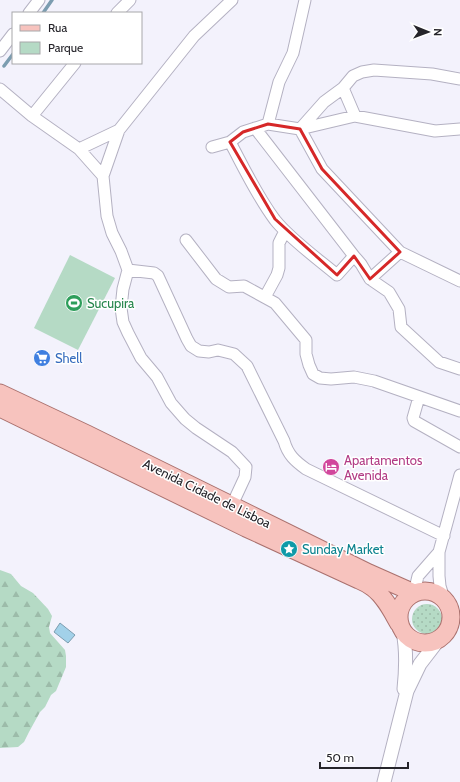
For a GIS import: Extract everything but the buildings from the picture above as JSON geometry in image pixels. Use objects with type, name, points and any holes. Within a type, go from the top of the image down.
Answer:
[{"type":"main road","name":"Avenida Cidade de Lisboa","points":[[0,393],[369,573],[414,593]]},
{"type":"main road","name":"Avenida Cidade de Lisboa","points":[[0,408],[246,528],[359,580],[379,593],[401,628]]},
{"type":"main road","points":[[425,591],[435,593],[450,605],[451,613],[448,635],[433,642],[424,643],[416,642],[409,638],[401,628],[398,616],[403,602],[414,593],[425,591]]},
{"type":"street","points":[[30,12],[39,0]]},
{"type":"street","points":[[119,12],[130,0]]},
{"type":"street","points":[[232,0],[194,36],[118,130],[104,176],[107,216],[112,233],[122,251],[128,270],[123,289],[121,308],[123,322],[141,358],[157,377],[171,403],[185,419],[232,452],[246,467],[245,477],[232,505]]},
{"type":"street","points":[[268,124],[279,82],[293,53],[305,0]]},
{"type":"street","points":[[0,51],[12,35]]},
{"type":"street","points":[[32,116],[74,64]]},
{"type":"street","points":[[300,129],[324,102],[343,88],[353,76],[362,72],[374,70],[432,74],[460,79]]},
{"type":"street","points":[[343,88],[355,116]]},
{"type":"street","points":[[0,89],[32,116],[79,149],[104,176]]},
{"type":"street","points":[[212,147],[230,142],[243,132],[268,124],[300,129],[355,116],[435,131],[460,129]]},
{"type":"street","points":[[255,128],[361,264],[370,279],[389,292],[399,309],[401,327],[439,362],[460,369]]},
{"type":"street","points":[[300,129],[322,169],[400,252],[460,281]]},
{"type":"street","points":[[79,149],[118,130]]},
{"type":"street","points":[[230,142],[264,203],[274,219],[285,231],[337,275],[354,256]]},
{"type":"street","points":[[265,297],[277,275],[279,268],[279,243],[285,231]]},
{"type":"street","points":[[186,240],[216,279],[229,287],[244,286],[275,303],[306,340],[306,354],[313,374],[320,378],[354,378],[374,381],[460,411]]},
{"type":"street","points":[[370,279],[400,252]]},
{"type":"street","points":[[128,270],[154,273],[158,276],[186,339],[191,346],[199,351],[209,352],[218,350],[234,354],[247,366],[284,441],[287,451],[295,461],[306,469],[444,536]]},
{"type":"street","points":[[419,397],[413,418],[414,421],[460,447]]},
{"type":"street","points":[[450,605],[440,586],[439,552],[460,476]]},
{"type":"street","points":[[414,593],[418,576],[439,552]]},
{"type":"street","points":[[400,714],[406,669],[405,643],[401,628]]},
{"type":"street","points":[[384,782],[407,691],[420,664],[448,635]]},
{"type":"highlighted area","points":[[268,124],[300,129],[322,169],[400,252],[370,279],[354,256],[337,275],[275,219],[230,142],[243,132]]},
{"type":"green space","name":"Sucupira","points":[[70,255],[115,278],[78,350],[34,328]]},
{"type":"green space","points":[[0,570],[11,574],[21,586],[33,593],[48,609],[52,616],[49,627],[50,633],[65,650],[66,667],[56,691],[51,695],[45,707],[40,712],[24,742],[18,747],[0,748]]},
{"type":"green space","points":[[427,604],[437,609],[442,619],[437,629],[427,634],[417,629],[412,619],[417,609]]},
{"type":"water","points":[[60,623],[75,635],[68,643],[54,632]]},
{"type":"waterway","points":[[44,12],[52,0]]},
{"type":"waterway","points":[[4,66],[12,55]]},
{"type":"place","name":"Sucupira","points":[[74,303]]},
{"type":"place","name":"Shell","points":[[42,358]]},
{"type":"place","name":"Apartamentos Avenida","points":[[331,467]]},
{"type":"place","name":"Sunday Market","points":[[289,549]]}]
